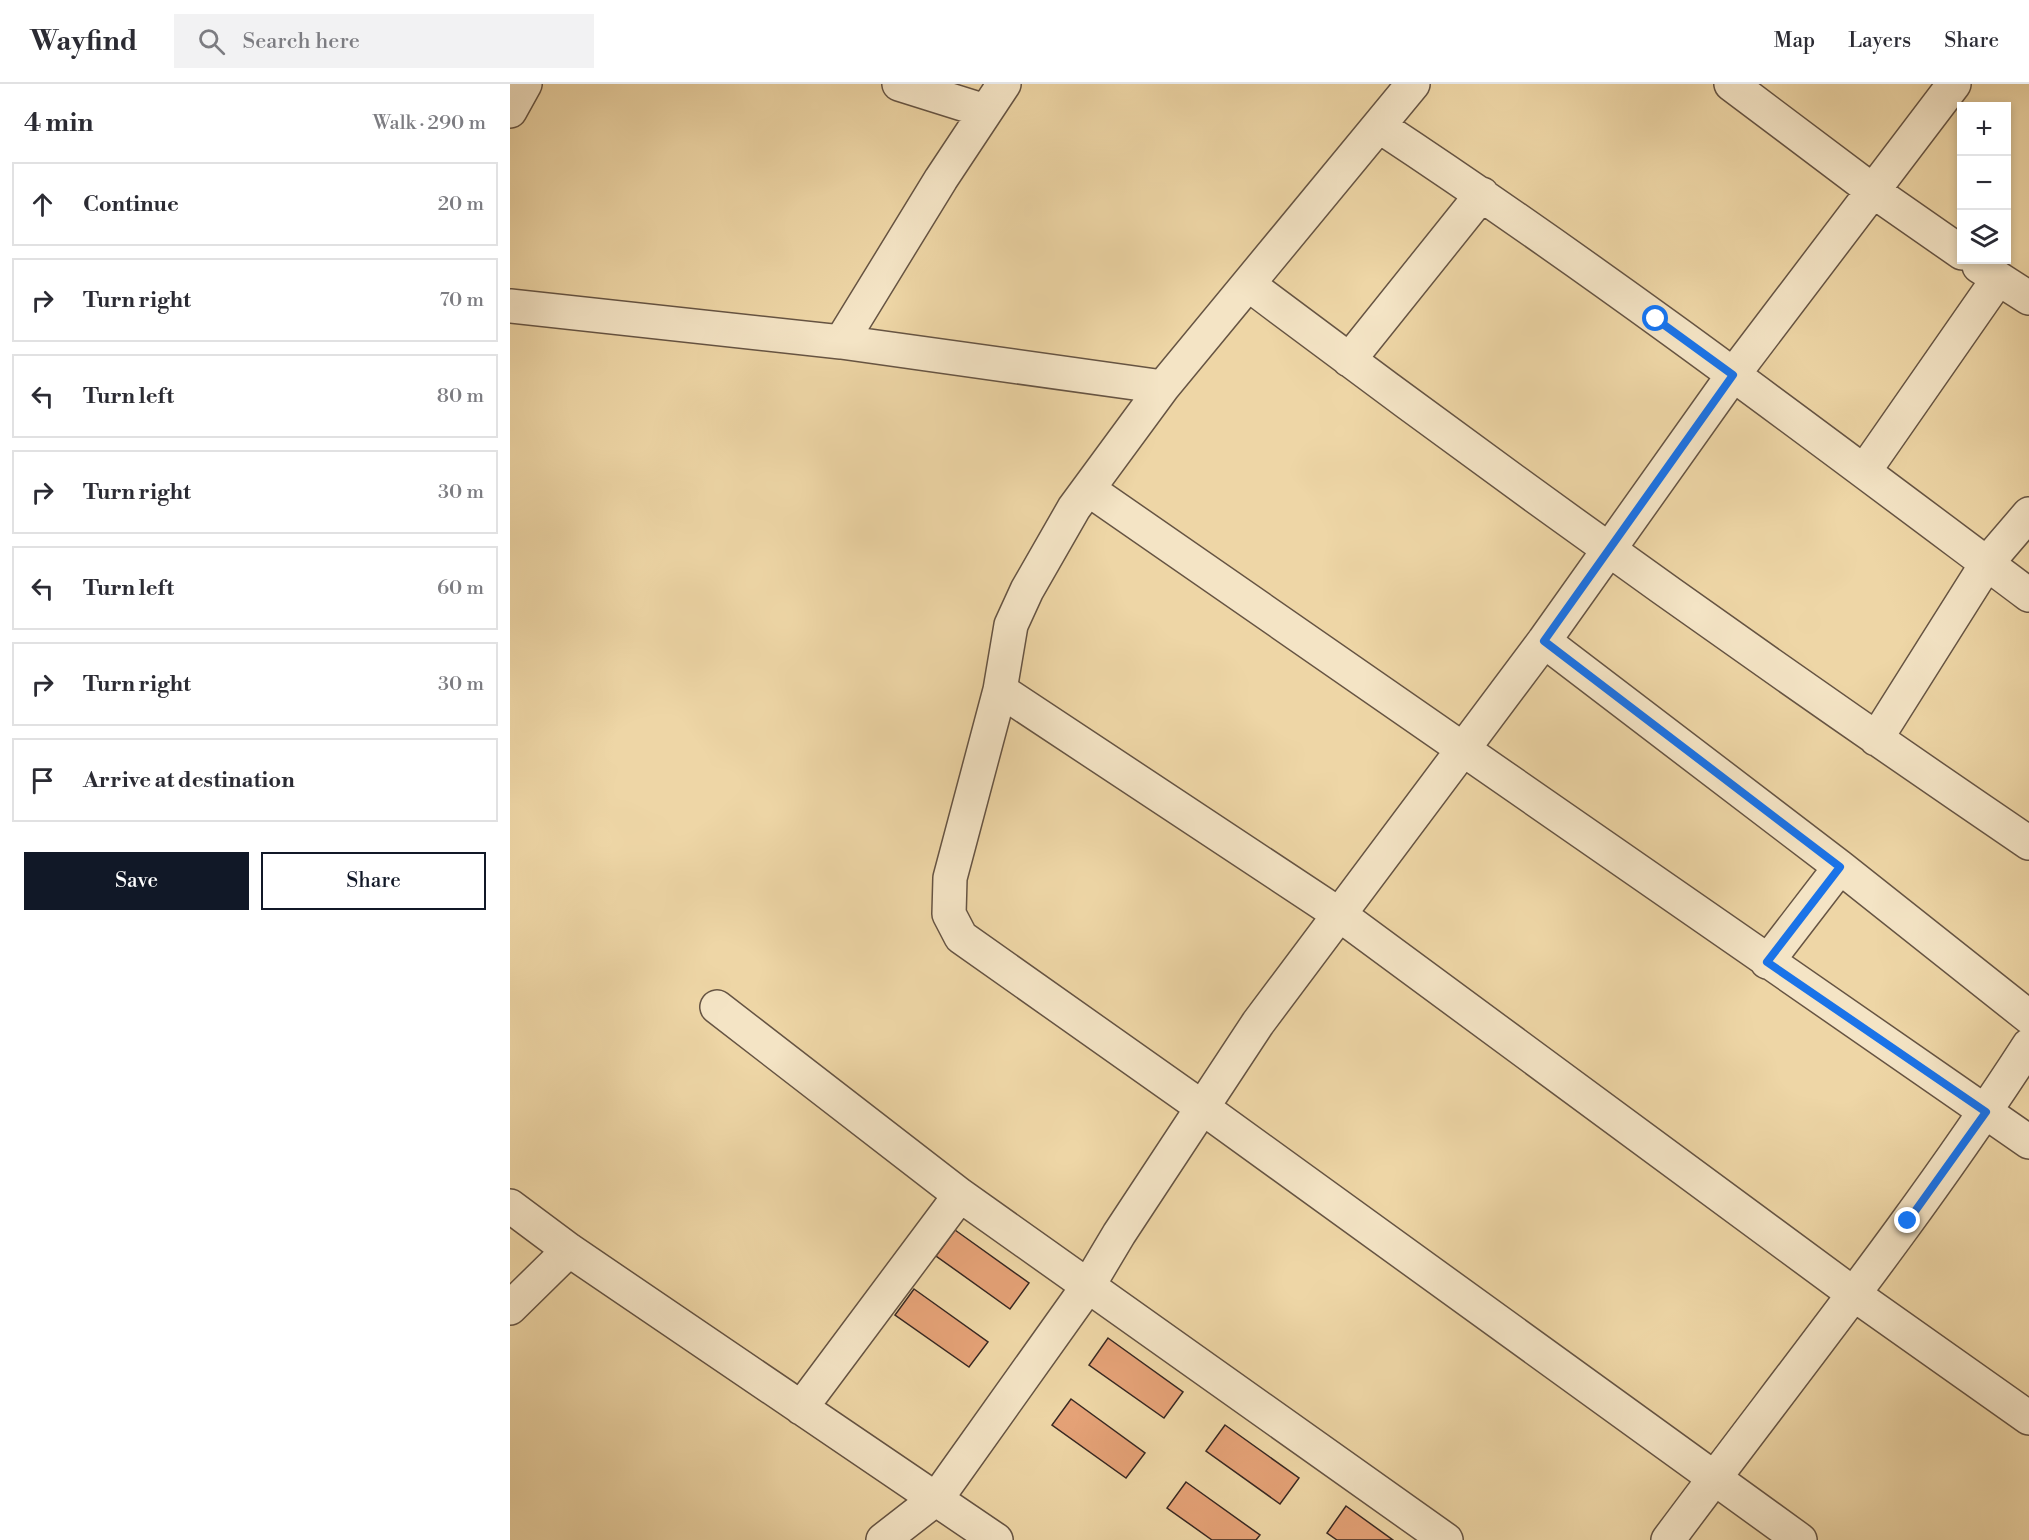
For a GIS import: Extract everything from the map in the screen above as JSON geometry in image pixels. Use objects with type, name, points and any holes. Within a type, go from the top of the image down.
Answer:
[{"type":"street","points":[[510,111],[525,84]]},
{"type":"street","points":[[899,84],[985,111]]},
{"type":"street","points":[[841,342],[1004,84]]},
{"type":"street","points":[[1413,84],[1163,387],[1074,508],[1027,590],[1011,626],[1000,690],[950,878],[949,914],[961,937],[1203,1108],[1800,1540]]},
{"type":"street","points":[[1731,84],[1873,191],[1957,250]]},
{"type":"street","points":[[883,1540],[937,1498],[1088,1286],[1119,1234],[1258,1023],[1544,641],[1733,375],[1954,84]]},
{"type":"street","points":[[1379,126],[1482,194],[1733,375],[1864,470],[2029,595]]},
{"type":"street","points":[[1349,360],[1482,194]]},
{"type":"street","points":[[1976,264],[2029,298]]},
{"type":"street","points":[[1864,470],[1998,279]]},
{"type":"street","points":[[1248,284],[1609,549],[1876,739],[2029,843]]},
{"type":"street","points":[[510,306],[841,342],[1163,387]]},
{"type":"street","points":[[1088,489],[2029,1143]]},
{"type":"street","points":[[1876,739],[1987,563],[2029,514]]},
{"type":"street","points":[[1544,641],[1840,867],[2029,1017]]},
{"type":"street","points":[[1000,690],[1340,915],[1855,1294],[2029,1418]]},
{"type":"street","points":[[1767,962],[1840,867]]},
{"type":"street","points":[[717,1007],[960,1195],[1446,1540]]},
{"type":"street","points":[[1668,1540],[1855,1294],[1986,1112],[2029,1045]]},
{"type":"street","points":[[801,1408],[960,1195]]},
{"type":"street","points":[[510,1206],[568,1250],[996,1540]]},
{"type":"street","points":[[510,1308],[568,1250]]},
{"type":"building","points":[[955,1230],[1029,1283],[1010,1309],[936,1256]]},
{"type":"building","points":[[914,1289],[988,1342],[969,1367],[895,1315]]},
{"type":"building","points":[[1108,1338],[1183,1392],[1164,1418],[1089,1365]]},
{"type":"building","points":[[1071,1399],[1145,1453],[1126,1478],[1052,1425]]},
{"type":"building","points":[[1225,1425],[1299,1478],[1280,1504],[1206,1451]]},
{"type":"building","points":[[1186,1482],[1260,1535],[1256,1540],[1212,1540],[1167,1508]]},
{"type":"building","points":[[1346,1506],[1393,1540],[1337,1540],[1327,1533]]},
{"type":"route","points":[[1656,319],[1733,375],[1544,641],[1840,867],[1767,962],[1986,1112],[1908,1221]]}]
